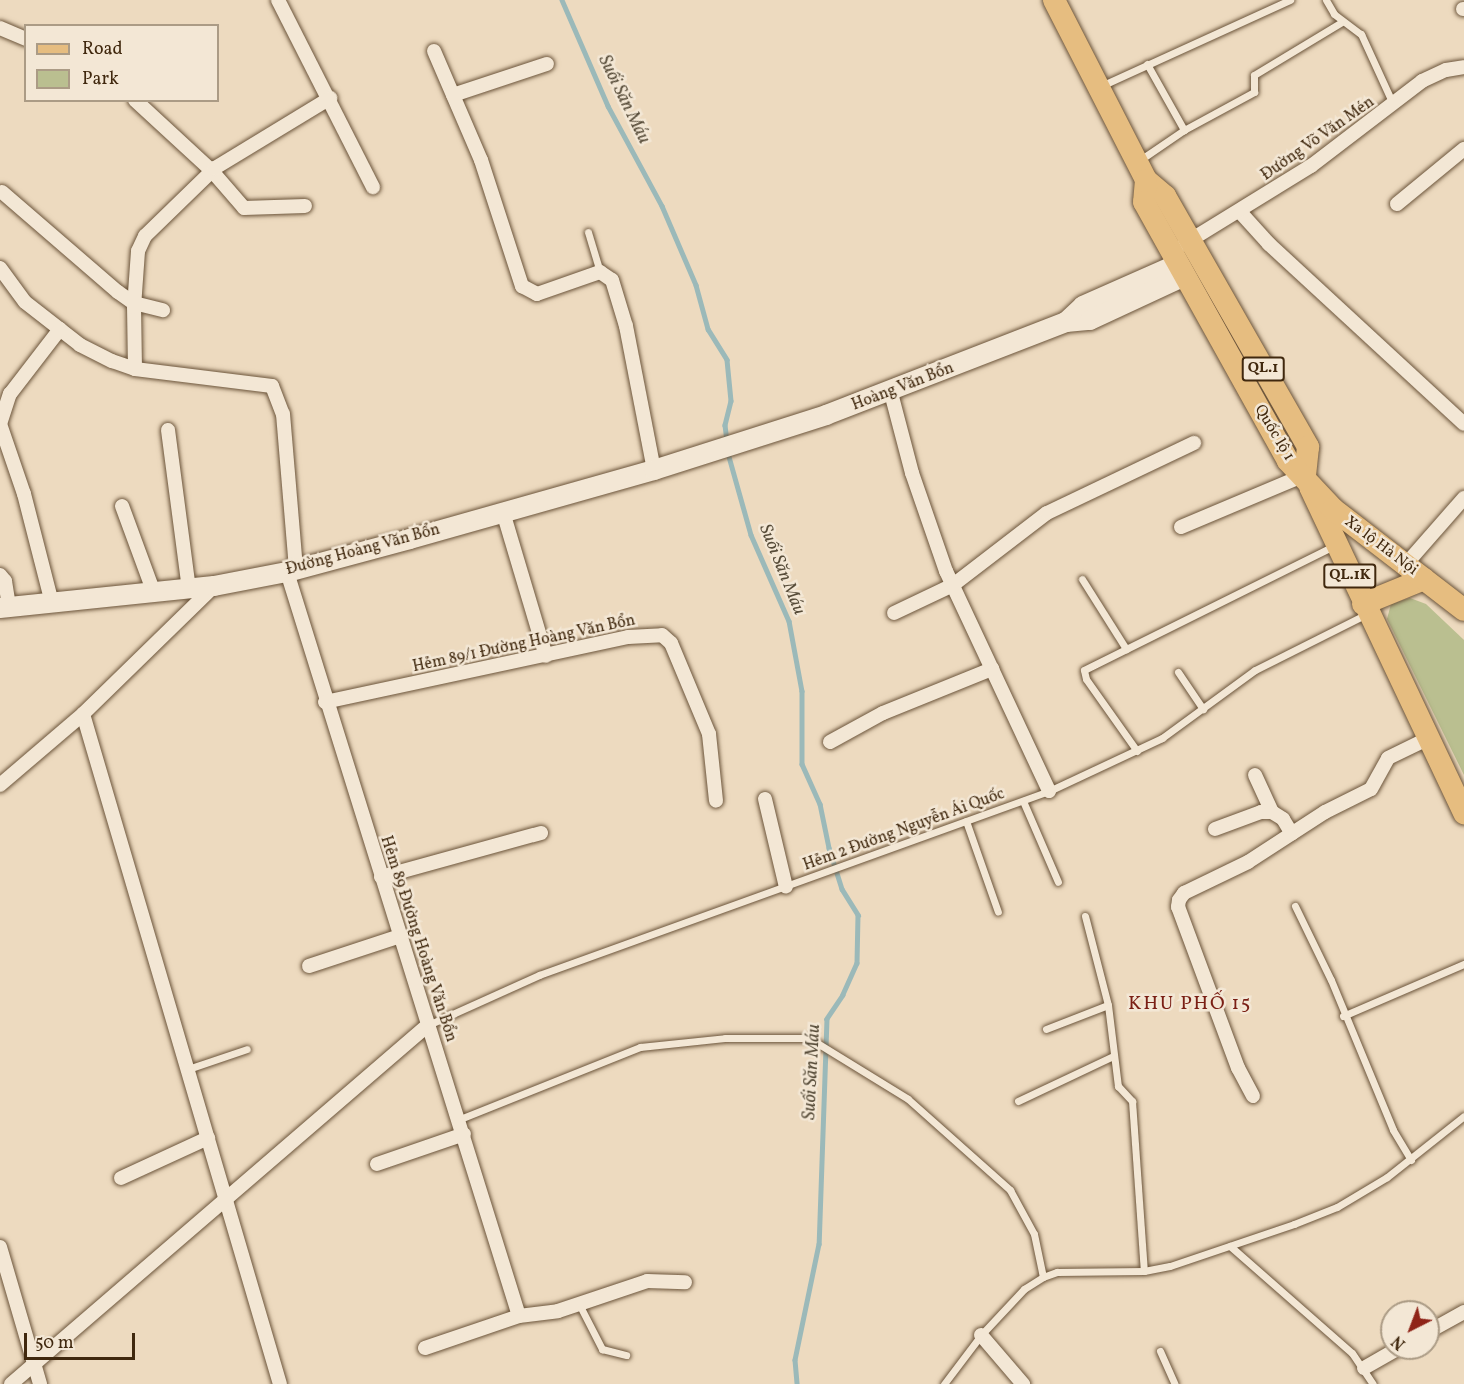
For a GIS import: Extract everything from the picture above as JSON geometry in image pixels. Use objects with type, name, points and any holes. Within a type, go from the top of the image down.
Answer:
[{"type":"main road","name":"Quốc lộ 1","points":[[1054,0],[1141,171],[1165,196],[1187,259],[1308,447],[1305,475]]},
{"type":"main road","name":"Hoàng Văn Bổn","points":[[718,450],[891,393],[1066,322],[1090,320],[1187,259]]},
{"type":"main road","name":"Đường Hoàng Văn Bổn","points":[[5,607],[214,586],[291,571],[718,450]]},
{"type":"main road","name":"QL.1K","points":[[1305,475],[1365,609],[1464,813]]},
{"type":"main road","name":"Xa lộ Hà Nội","points":[[1305,475],[1333,509],[1464,610]]},
{"type":"main road","points":[[1365,609],[1424,579]]},
{"type":"street","points":[[278,0],[330,98],[373,188]]},
{"type":"street","points":[[0,28],[24,38]]},
{"type":"street","points":[[434,51],[481,160],[522,285],[537,294],[600,272],[612,280],[626,326],[654,470]]},
{"type":"street","points":[[453,95],[547,64]]},
{"type":"street","name":"Đường Võ Văn Mén","points":[[1187,259],[1240,212],[1394,106],[1422,81],[1446,70],[1464,67]]},
{"type":"street","points":[[0,268],[25,302],[80,345],[135,369],[134,303],[138,251],[145,236],[212,171],[330,98]]},
{"type":"street","points":[[137,102],[212,171],[244,208],[305,206]]},
{"type":"street","points":[[1397,204],[1464,149]]},
{"type":"street","points":[[2,192],[134,303],[163,310]]},
{"type":"street","points":[[1240,212],[1269,244],[1464,424]]},
{"type":"street","points":[[52,603],[24,494],[0,424],[10,394],[60,330]]},
{"type":"street","name":"Hẻm 89 Đường Hoàng Văn Bổn","points":[[135,369],[272,386],[283,414],[291,571],[325,702],[460,1119],[519,1316]]},
{"type":"street","points":[[891,393],[912,473],[953,585],[1049,791]]},
{"type":"street","points":[[168,430],[189,589]]},
{"type":"street","points":[[894,613],[953,585],[1047,513],[1194,443]]},
{"type":"street","points":[[1181,527],[1305,475]]},
{"type":"street","points":[[1406,564],[1464,498]]},
{"type":"street","points":[[122,506],[154,593]]},
{"type":"street","points":[[503,512],[546,656]]},
{"type":"street","points":[[0,575],[5,581],[5,607]]},
{"type":"street","points":[[0,785],[83,714],[214,586]]},
{"type":"street","name":"Hẻm 89/1 Đường Hoàng Văn Bổn","points":[[325,702],[628,637],[662,635],[671,643],[709,734],[716,801]]},
{"type":"street","points":[[830,742],[884,713],[992,669]]},
{"type":"street","points":[[83,714],[280,1384]]},
{"type":"street","points":[[1254,1096],[1238,1068],[1178,907],[1184,893],[1248,862],[1371,789],[1388,758],[1429,738]]},
{"type":"street","points":[[1255,775],[1272,812]]},
{"type":"street","points":[[765,799],[786,887]]},
{"type":"street","points":[[1215,829],[1261,812],[1272,812],[1283,819],[1292,834]]},
{"type":"street","points":[[381,877],[541,833]]},
{"type":"street","points":[[309,966],[400,936]]},
{"type":"street","points":[[11,1384],[227,1201],[428,1025]]},
{"type":"street","points":[[377,1164],[464,1134]]},
{"type":"street","points":[[121,1178],[208,1138]]},
{"type":"street","points":[[0,1247],[40,1384]]},
{"type":"street","points":[[425,1348],[519,1316],[547,1314],[647,1281],[685,1281]]},
{"type":"street","points":[[1440,1325],[1464,1312]]},
{"type":"street","points":[[981,1335],[1023,1384]]},
{"type":"street","points":[[1364,1368],[1380,1359]]},
{"type":"lane","points":[[1099,87],[1290,0]]},
{"type":"lane","points":[[1326,0],[1342,22],[1361,33],[1394,106]]},
{"type":"lane","points":[[1141,171],[1184,130],[1254,92],[1254,75],[1342,22]]},
{"type":"lane","points":[[1147,64],[1184,130]]},
{"type":"lane","points":[[588,232],[600,272]]},
{"type":"lane","points":[[1137,751],[1084,674],[1088,667],[1336,545]]},
{"type":"lane","points":[[1082,579],[1126,649]]},
{"type":"lane","name":"Hẻm 2 Đường Nguyễn Ái Quốc","points":[[428,1025],[539,975],[1049,791],[1137,751],[1270,662],[1365,609]]},
{"type":"lane","points":[[1178,672],[1203,708]]},
{"type":"lane","points":[[1023,801],[1058,882]]},
{"type":"lane","points":[[966,821],[999,912]]},
{"type":"lane","points":[[1295,906],[1331,980],[1343,1016],[1393,1130],[1411,1160]]},
{"type":"lane","points":[[1085,916],[1108,1005],[1118,1086],[1130,1097],[1133,1111],[1144,1271]]},
{"type":"lane","points":[[1343,1016],[1464,964]]},
{"type":"lane","points":[[1046,1029],[1108,1005]]},
{"type":"lane","points":[[460,1119],[640,1047],[796,1036],[818,1042],[908,1099],[1010,1190],[1034,1234],[1043,1277]]},
{"type":"lane","points":[[188,1069],[247,1049]]},
{"type":"lane","points":[[1018,1101],[1113,1056]]},
{"type":"lane","points":[[944,1384],[981,1335],[1024,1288],[1043,1277],[1082,1271],[1144,1271],[1230,1246],[1337,1207],[1411,1160],[1464,1116]]},
{"type":"lane","points":[[1230,1246],[1353,1353],[1373,1384]]},
{"type":"lane","points":[[579,1304],[602,1349],[626,1355]]},
{"type":"lane","points":[[1160,1351],[1175,1384]]},
{"type":"green space","points":[[1410,598],[1426,604],[1464,640],[1464,775],[1387,619],[1391,604]]},
{"type":"waterway","name":"Suối Săn Máu","points":[[562,0],[608,106],[662,206],[696,285],[708,329],[727,360],[731,401],[725,425],[727,442]]},
{"type":"waterway","name":"Suối Săn Máu","points":[[728,453],[751,535],[789,621],[802,691],[802,764],[820,804],[829,848],[842,889],[858,915],[857,963],[843,995],[827,1019],[819,1244],[795,1360],[797,1384]]},
{"type":"district","name":"KHU PHỐ 15","points":[[1190,1004]]}]
